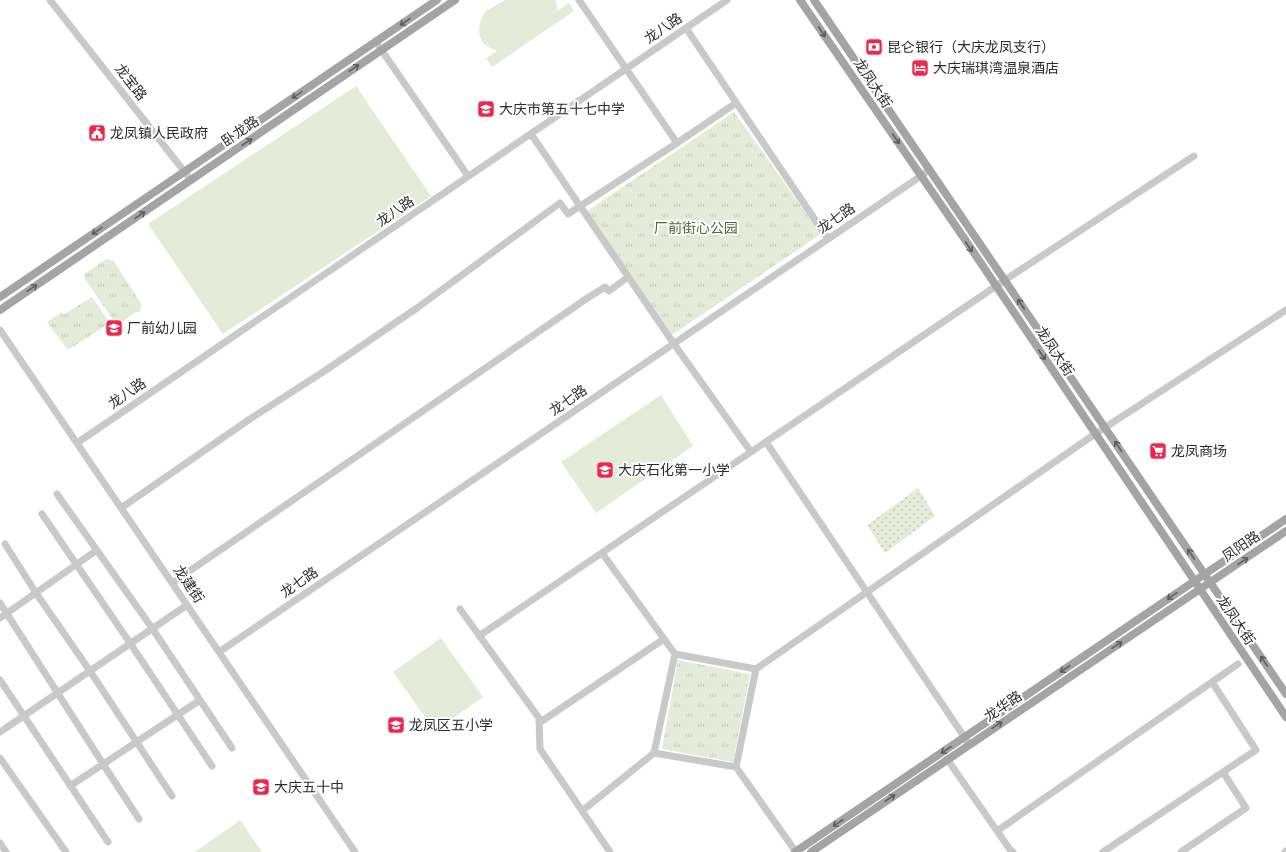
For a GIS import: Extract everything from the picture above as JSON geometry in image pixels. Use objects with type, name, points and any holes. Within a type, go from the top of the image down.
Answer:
[{"type":"main road","name":"卧龙路","points":[[0,297],[437,0]]},
{"type":"main road","name":"卧龙路","points":[[0,310],[455,0]]},
{"type":"main road","name":"龙凤大街","points":[[800,0],[921,176],[1286,717]]},
{"type":"main road","name":"龙凤大街","points":[[814,0],[1286,694]]},
{"type":"main road","points":[[795,852],[967,740],[1194,581],[1286,519]]},
{"type":"main road","name":"凤阳路","points":[[1210,582],[1286,531]]},
{"type":"main road","name":"龙华路","points":[[811,852],[947,759],[967,740],[1210,582]]},
{"type":"street","name":"龙宝路","points":[[50,0],[191,180]]},
{"type":"street","points":[[579,0],[677,143]]},
{"type":"street","name":"龙八路","points":[[77,443],[727,0]]},
{"type":"street","points":[[686,28],[828,239]]},
{"type":"street","points":[[376,42],[468,176]]},
{"type":"street","points":[[121,508],[250,419],[326,370],[417,308],[560,203],[568,214],[736,103]]},
{"type":"street","points":[[531,134],[674,344],[751,452]]},
{"type":"street","points":[[479,636],[1005,280],[1194,156]]},
{"type":"street","name":"龙七路","points":[[219,652],[930,169]]},
{"type":"street","points":[[172,583],[589,298],[604,288],[609,291],[628,276]]},
{"type":"street","points":[[736,767],[756,669],[1095,434],[1286,310]]},
{"type":"street","name":"龙建街","points":[[0,330],[355,852]]},
{"type":"street","points":[[766,442],[967,740]]},
{"type":"street","points":[[57,494],[152,628],[232,748]]},
{"type":"street","points":[[42,514],[212,766]]},
{"type":"street","points":[[5,544],[36,593],[90,670],[172,796]]},
{"type":"street","points":[[0,618],[97,550]]},
{"type":"street","points":[[582,811],[654,753],[674,654],[602,553]]},
{"type":"street","points":[[0,603],[139,819]]},
{"type":"street","points":[[0,732],[187,605]]},
{"type":"street","points":[[460,609],[539,718],[540,749],[610,852]]},
{"type":"street","points":[[539,724],[664,639]]},
{"type":"street","points":[[674,654],[756,669]]},
{"type":"street","points":[[997,831],[1238,664]]},
{"type":"street","points":[[0,680],[108,842]]},
{"type":"street","points":[[1103,852],[1256,750],[1212,682]]},
{"type":"street","points":[[70,786],[200,700]]},
{"type":"street","points":[[654,753],[736,767],[795,852]]},
{"type":"street","points":[[0,758],[66,852]]},
{"type":"street","points":[[947,759],[1013,852]]},
{"type":"street","points":[[1181,852],[1246,808],[1223,772]]},
{"type":"street","points":[[0,843],[6,852]]},
{"type":"green space","points":[[505,0],[556,0],[557,11],[569,3],[574,11],[492,67],[486,58],[497,51],[483,43],[480,38],[480,24],[482,17],[486,12]]},
{"type":"green space","points":[[356,86],[431,196],[223,334],[148,224]]},
{"type":"green space","name":"厂前街心公园","points":[[734,112],[821,234],[672,335],[587,211]]},
{"type":"green space","points":[[106,259],[114,261],[142,305],[139,312],[134,313],[124,321],[114,321],[85,279],[84,274]]},
{"type":"green space","points":[[92,297],[110,323],[68,350],[47,322],[62,312],[63,315]]},
{"type":"green space","points":[[661,395],[693,446],[596,513],[561,462]]},
{"type":"green space","points":[[918,488],[935,516],[885,553],[867,525]]},
{"type":"green space","points":[[441,638],[483,697],[435,731],[393,672]]},
{"type":"green space","points":[[678,660],[750,674],[733,762],[662,749]]},
{"type":"green space","points":[[240,820],[262,852],[195,852]]},
{"type":"place","name":"昆仑银行（大庆龙凤支行）","points":[[874,47]]},
{"type":"place","name":"大庆瑞琪湾温泉酒店","points":[[920,68]]},
{"type":"place","name":"大庆市第五十七中学","points":[[486,109]]},
{"type":"place","name":"龙凤镇人民政府","points":[[97,133]]},
{"type":"place","name":"厂前幼儿园","points":[[114,328]]},
{"type":"place","name":"龙凤商场","points":[[1158,451]]},
{"type":"place","name":"大庆石化第一小学","points":[[605,470]]},
{"type":"place","name":"龙凤区五小学","points":[[396,725]]},
{"type":"place","name":"大庆五十中","points":[[261,787]]}]
